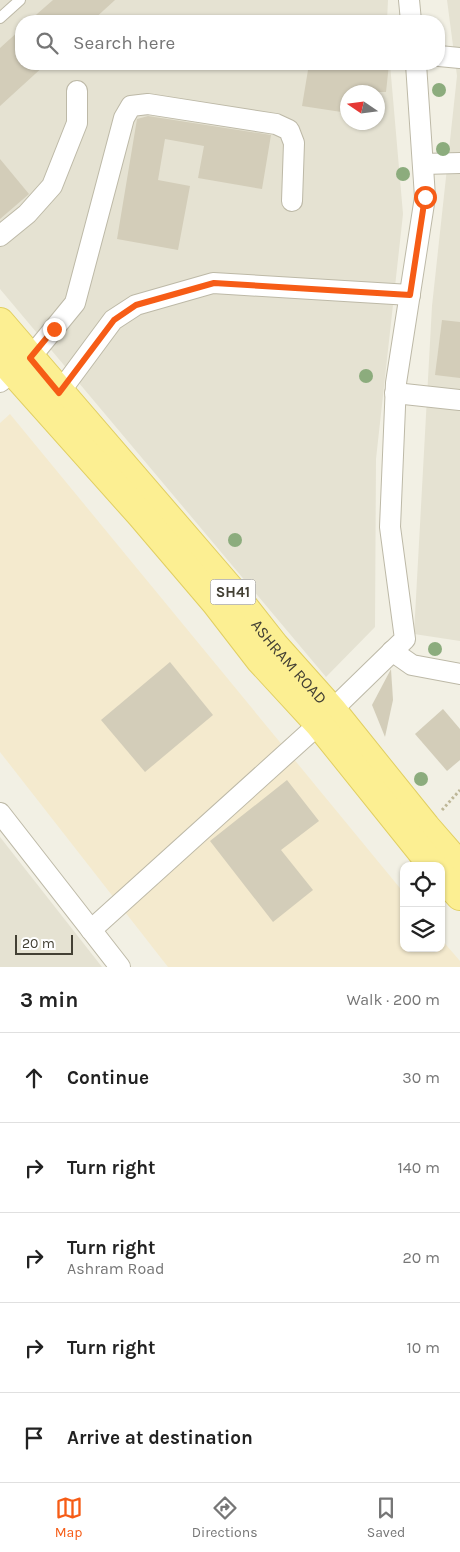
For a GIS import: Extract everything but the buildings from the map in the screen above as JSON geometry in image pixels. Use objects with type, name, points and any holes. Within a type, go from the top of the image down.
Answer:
[{"type":"main road","name":"ASHRAM ROAD","points":[[0,322],[11,368],[141,515],[216,603],[260,660],[325,717],[460,866]]},
{"type":"main road","name":"ASHRAM ROAD","points":[[11,368],[59,393],[155,500],[230,589],[274,645],[430,862]]},
{"type":"main road","points":[[445,879],[460,896]]},
{"type":"street","points":[[409,0],[410,15]]},
{"type":"street","points":[[445,57],[460,58]]},
{"type":"street","points":[[91,930],[325,717],[404,639],[390,527],[396,393],[425,197],[416,70]]},
{"type":"street","points":[[0,236],[27,214],[52,186],[76,124],[77,91]]},
{"type":"street","points":[[11,368],[75,303],[124,118],[131,106],[148,104],[276,124],[289,130],[294,143],[292,201]]},
{"type":"street","points":[[423,164],[460,163]]},
{"type":"street","points":[[59,393],[114,320],[136,305],[214,283],[410,295]]},
{"type":"street","points":[[396,393],[460,400]]},
{"type":"street","points":[[392,651],[412,665],[460,674]]},
{"type":"street","points":[[0,813],[120,967]]},
{"type":"lane","points":[[0,18],[20,0]]},
{"type":"path","points":[[448,804],[459,793]]},
{"type":"shaded area","points":[[0,0],[388,0],[387,15],[15,15],[15,70],[391,70],[403,214],[376,459],[375,627],[326,677],[0,289]]},
{"type":"shaded area","points":[[447,0],[460,0],[460,641],[414,634],[432,306],[457,76]]},
{"type":"shaded area","points":[[10,414],[400,888],[400,952],[445,952],[445,944],[460,961],[460,967],[168,967],[0,752],[0,423]]},
{"type":"shaded area","points":[[0,837],[102,967],[0,967]]},
{"type":"route","points":[[54,329],[30,358],[59,393],[114,320],[136,305],[214,283],[410,295],[425,197]]}]
